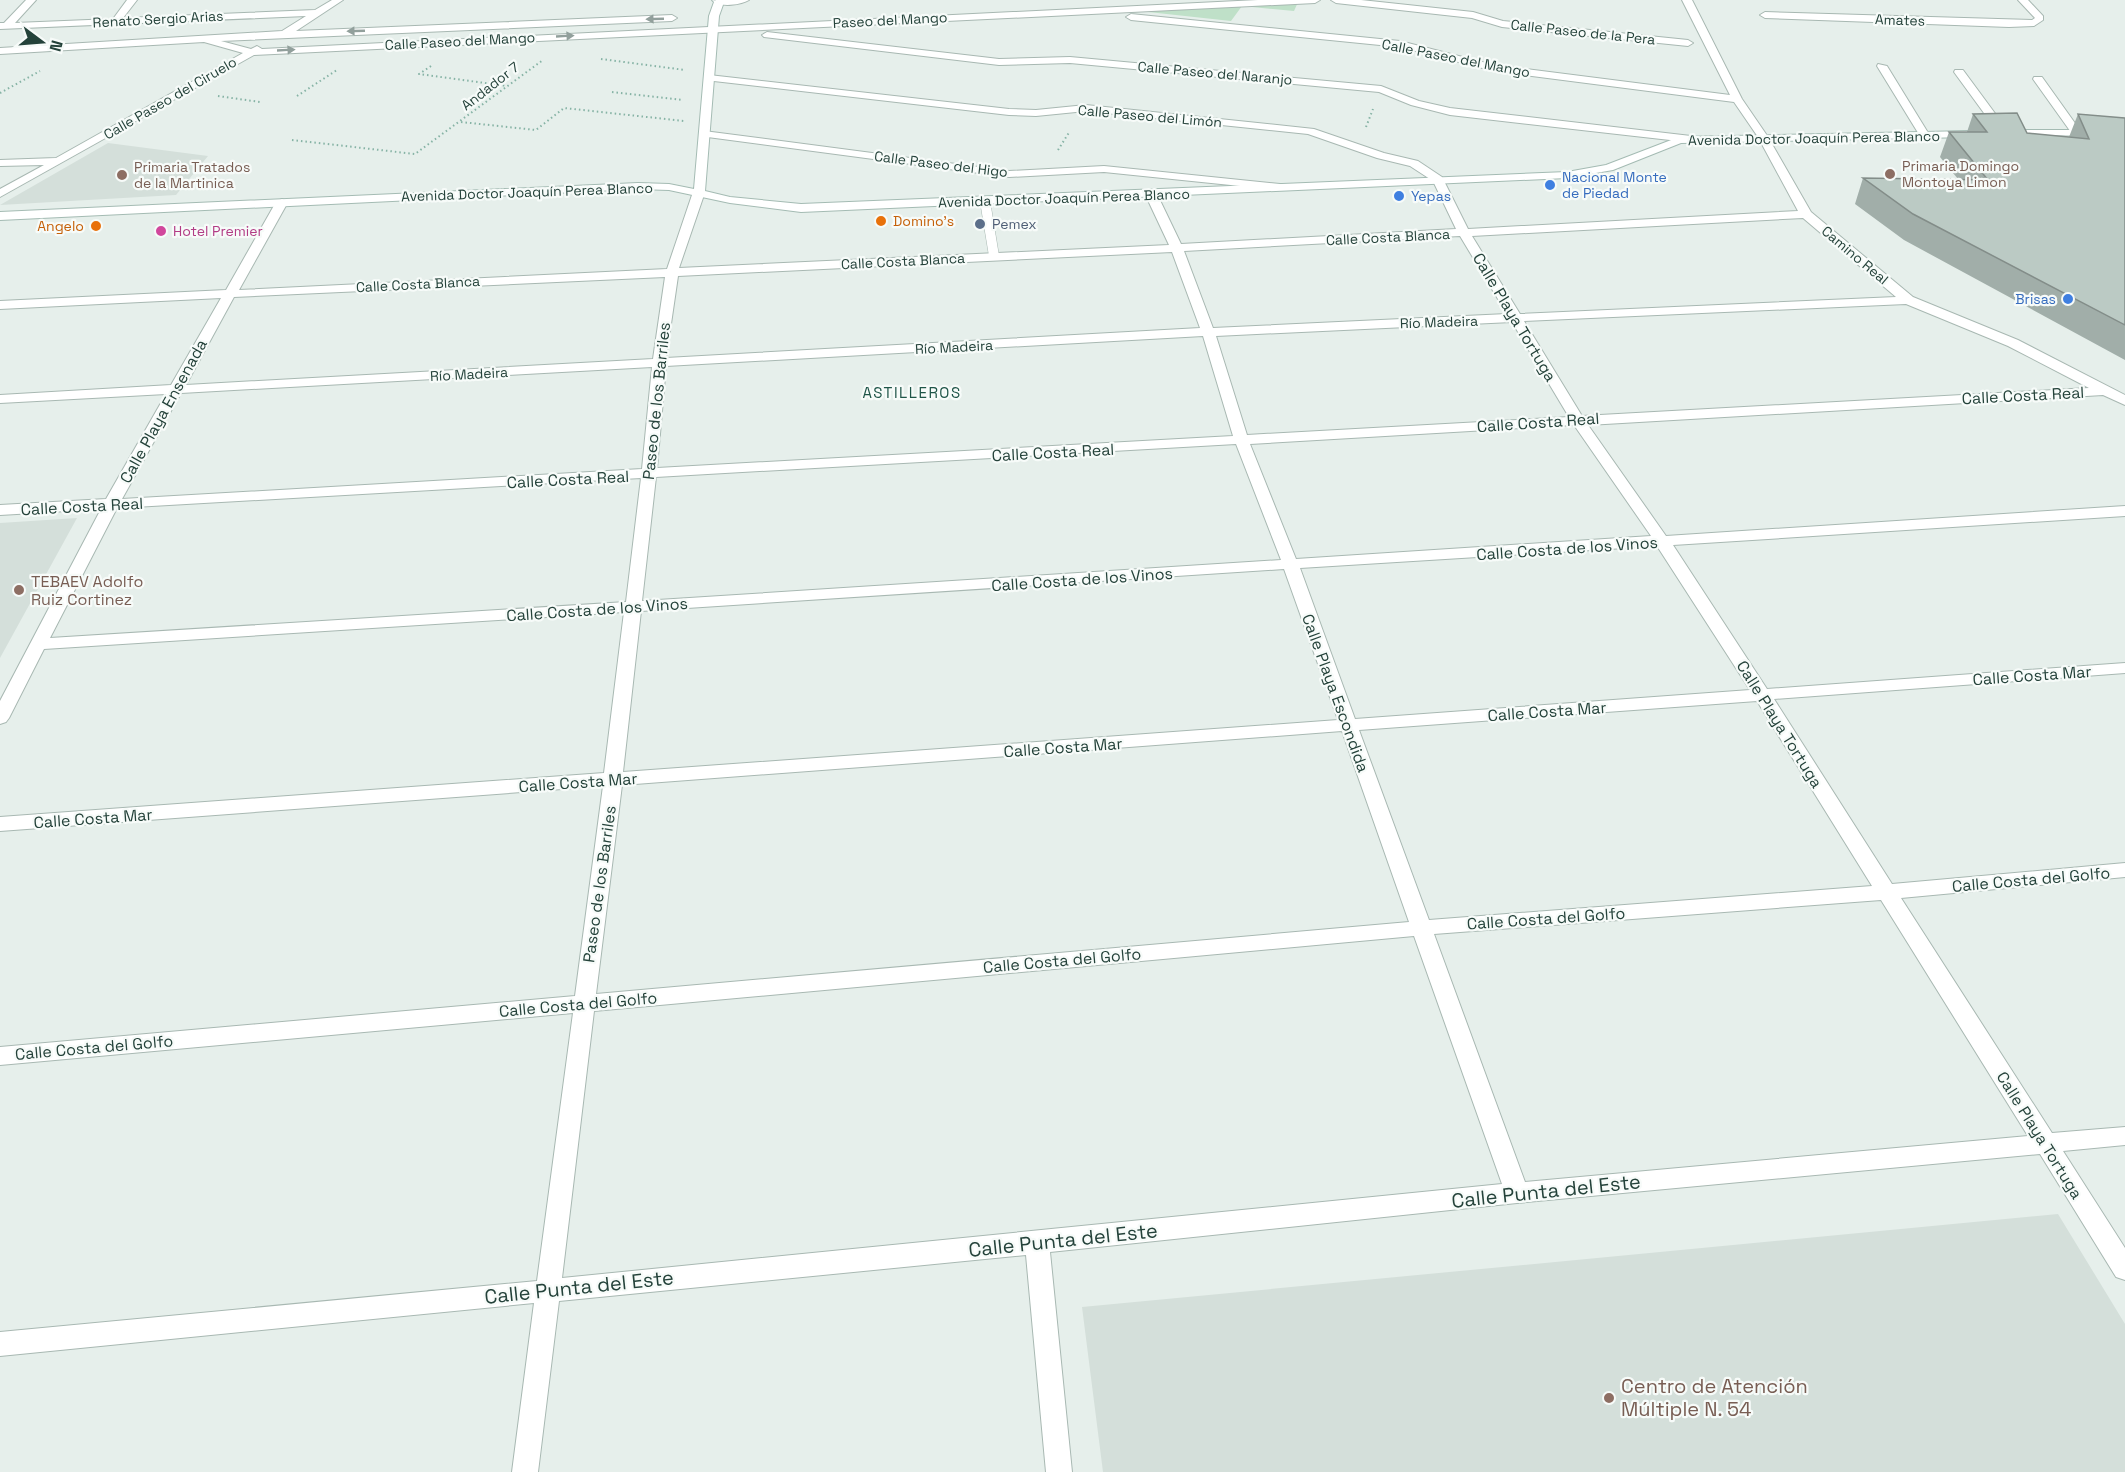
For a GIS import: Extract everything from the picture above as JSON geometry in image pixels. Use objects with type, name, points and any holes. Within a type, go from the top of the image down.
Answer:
[{"type":"street","points":[[3,26],[31,0]]},
{"type":"street","points":[[116,21],[132,0]]},
{"type":"street","name":"Calle Paseo del Ciruelo","points":[[0,194],[252,52],[338,0]]},
{"type":"street","points":[[718,1],[744,0]]},
{"type":"street","points":[[1066,11],[1315,0]]},
{"type":"street","name":"Calle Paseo de la Pera","points":[[1336,0],[1472,11],[1502,24],[1688,43]]},
{"type":"street","name":"Camino Real","points":[[1687,0],[1737,99],[1763,137],[1806,214],[1908,300],[2013,343],[2125,400]]},
{"type":"street","name":"Amates","points":[[1765,15],[2034,23],[2040,18],[2023,0]]},
{"type":"street","name":"Paseo de los Barriles","points":[[525,1472],[613,779],[649,474],[659,363],[672,272],[699,192],[714,16],[718,1]]},
{"type":"street","name":"Paseo del Mango","points":[[713,28],[1066,11]]},
{"type":"street","name":"Calle Paseo del Mango","points":[[1066,11],[1400,44],[1494,68],[1737,99]]},
{"type":"street","name":"Renato Sergio Arias","points":[[3,26],[116,21],[234,12],[316,13]]},
{"type":"street","points":[[702,16],[714,16]]},
{"type":"street","name":"Calle Paseo del Mango","points":[[0,51],[282,34],[679,18]]},
{"type":"street","name":"Calle Paseo del Mango","points":[[208,40],[252,52],[713,28]]},
{"type":"street","name":"Calle Paseo del Naranjo","points":[[737,28],[744,32],[999,62],[1070,60],[1381,89],[1426,107],[1467,115],[1691,139]]},
{"type":"street","points":[[1882,66],[1925,136]]},
{"type":"street","points":[[1959,72],[1993,134]]},
{"type":"street","name":"Calle Paseo del Limón","points":[[709,76],[1010,112],[1086,108],[1303,130],[1381,156],[1414,163],[1438,179]]},
{"type":"street","points":[[2038,79],[2077,133]]},
{"type":"street","name":"Calle Paseo del Higo","points":[[705,129],[1009,174],[1104,169],[1287,188]]},
{"type":"street","name":"Avenida Doctor Joaquín Perea Blanco","points":[[0,216],[638,186],[669,187],[730,200],[801,208],[985,201],[1567,175],[1627,162],[1669,142],[1691,139],[2125,134]]},
{"type":"street","points":[[0,163],[60,161]]},
{"type":"street","name":"Calle Playa Tortuga","points":[[1438,179],[1464,233],[1577,420],[1663,542],[1762,695],[2125,1269]]},
{"type":"street","name":"Calle Playa Escondida","points":[[1151,194],[1177,248],[1208,332],[1242,441],[1291,566],[1517,1193]]},
{"type":"street","name":"Calle Playa Ensenada","points":[[0,718],[111,504],[282,202]]},
{"type":"street","name":"Calle Costa Blanca","points":[[0,305],[1177,248],[1806,214]]},
{"type":"street","name":"Río Madeira","points":[[0,399],[1208,332],[1908,300]]},
{"type":"street","name":"Calle Costa Real","points":[[0,510],[2106,390]]},
{"type":"street","name":"Calle Costa de los Vinos","points":[[39,644],[1291,566],[2125,511]]},
{"type":"street","name":"Calle Costa Mar","points":[[0,824],[2125,668]]},
{"type":"street","name":"Calle Costa del Golfo","points":[[0,1056],[1421,928],[1886,892],[2125,870]]},
{"type":"street","name":"Calle Punta del Este","points":[[0,1344],[1037,1243],[1517,1193],[2125,1136]]},
{"type":"street","points":[[1037,1243],[1059,1472]]},
{"type":"lane","points":[[985,201],[994,256]]},
{"type":"path","name":"Andador 7","points":[[292,140],[415,154],[577,35]]},
{"type":"path","points":[[472,40],[419,74],[507,86]]},
{"type":"path","points":[[600,58],[709,76]]},
{"type":"path","points":[[1357,148],[1381,89]]},
{"type":"path","points":[[612,92],[706,104]]},
{"type":"path","points":[[461,122],[536,130],[564,108],[705,129]]},
{"type":"path","points":[[1042,173],[1086,108]]},
{"type":"shaded area","name":"Primaria Tratados de la Martinica","points":[[108,143],[208,156],[176,195],[0,205]]},
{"type":"shaded area","name":"TEBAEV Adolfo Ruiz Cortinez","points":[[77,518],[0,658],[0,523]]},
{"type":"shaded area","name":"Centro de Atención Múltiple N. 54","points":[[2058,1214],[2125,1324],[2125,1472],[1103,1472],[1082,1307]]},
{"type":"green space","points":[[1299,0],[1294,11],[1242,6],[1231,21],[1139,11]]},
{"type":"building","name":"Brisas","points":[[2017,113],[2027,133],[2089,139],[2078,114],[2125,118],[2125,325],[1913,214],[1863,178],[1988,180],[1949,132],[1987,132],[1973,114]]},
{"type":"place","name":"Primaria Domingo Montoya Limon","points":[[1890,174]]},
{"type":"place","name":"Primaria Tratados de la Martinica","points":[[122,175]]},
{"type":"place","name":"Nacional Monte de Piedad","points":[[1550,185]]},
{"type":"place","name":"Yepas","points":[[1399,196]]},
{"type":"place","name":"Domino's","points":[[881,221]]},
{"type":"place","name":"Pemex","points":[[980,224]]},
{"type":"place","name":"Angelo","points":[[96,226]]},
{"type":"place","name":"Hotel Premier","points":[[161,231]]},
{"type":"place","name":"Brisas","points":[[2068,299]]},
{"type":"place","name":"TEBAEV Adolfo Ruiz Cortinez","points":[[19,590]]},
{"type":"place","name":"Centro de Atención Múltiple N. 54","points":[[1609,1398]]},
{"type":"district","name":"ASTILLEROS","points":[[912,393]]}]
